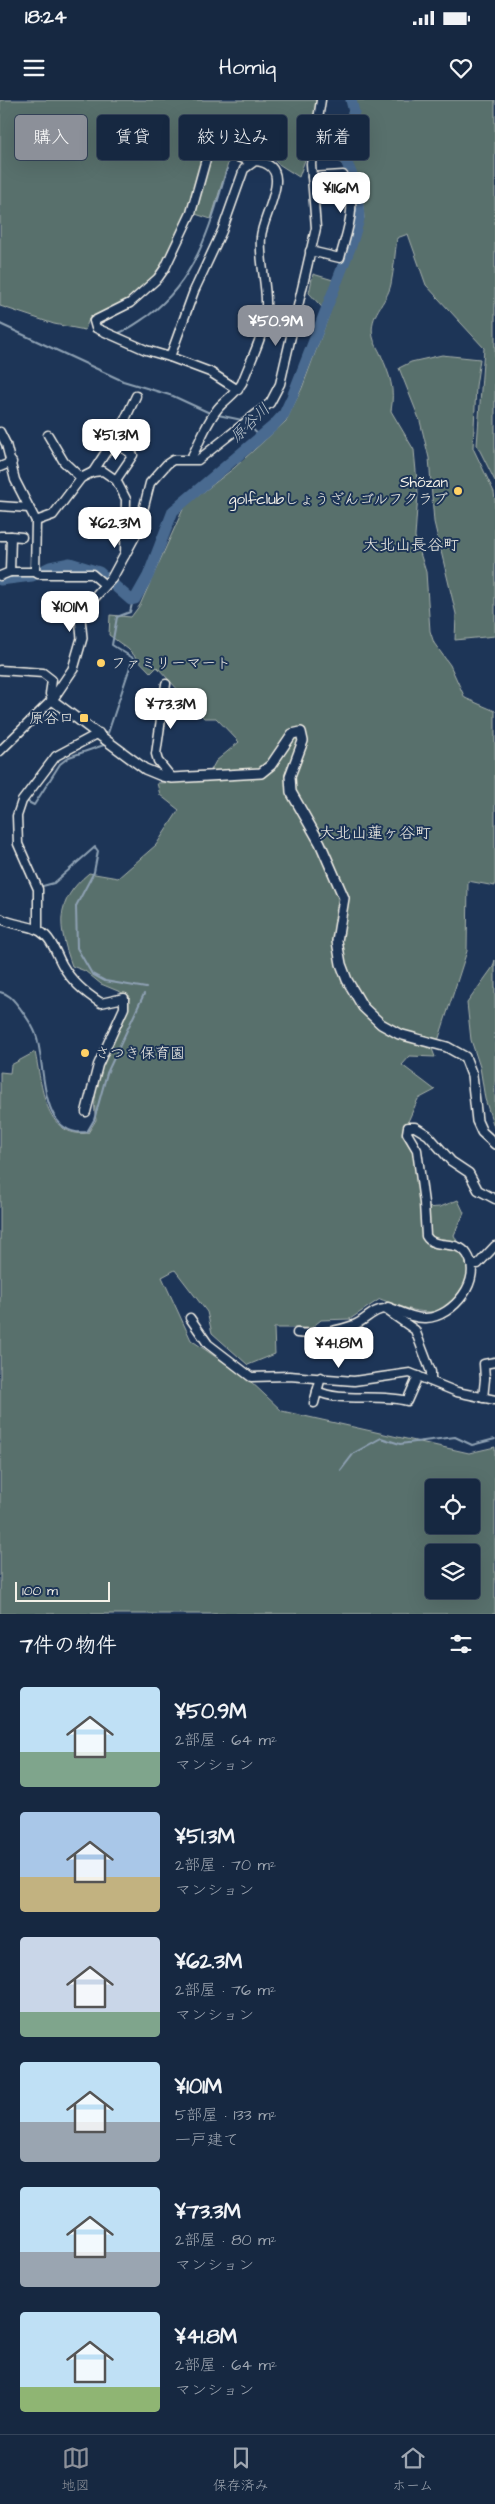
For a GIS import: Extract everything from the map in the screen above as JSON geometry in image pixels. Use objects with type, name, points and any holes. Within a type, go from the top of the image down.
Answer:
[{"type":"street","points":[[0,751],[52,700],[73,669],[82,638],[80,618],[82,611],[108,583],[126,554],[138,530],[150,483],[173,460],[191,458],[198,460],[270,403],[280,384],[316,228],[312,177],[313,144],[321,100]]},
{"type":"street","points":[[191,458],[217,410],[238,390],[264,322],[266,306],[260,236],[274,197],[276,177],[272,166],[264,162],[251,162],[213,148],[208,152],[191,213],[165,268],[158,278],[130,302],[94,321],[96,328],[108,335],[210,372],[238,390]]},
{"type":"street","points":[[170,357],[194,291],[222,232],[244,169],[251,162]]},
{"type":"street","points":[[310,251],[340,258],[352,217],[352,205],[347,183],[343,175],[312,177]]},
{"type":"street","points":[[93,472],[113,441],[136,396]]},
{"type":"street","points":[[0,432],[12,462],[15,480],[36,521],[35,572]]},
{"type":"street","points":[[48,435],[64,462],[81,478]]},
{"type":"street","points":[[113,441],[132,456],[116,480]]},
{"type":"street","points":[[0,467],[12,462]]},
{"type":"street","points":[[36,521],[53,515],[81,478],[93,472],[103,471],[116,480],[126,499],[126,554]]},
{"type":"street","points":[[0,506],[29,508]]},
{"type":"street","points":[[0,536],[22,536]]},
{"type":"street","points":[[10,572],[11,536]]},
{"type":"street","points":[[0,576],[10,572],[92,574],[108,583]]},
{"type":"street","points":[[0,670],[43,673],[48,676],[52,680],[50,694],[52,700],[145,769],[162,776],[172,778],[261,773],[272,765],[292,734],[301,732],[303,741],[290,776],[291,792],[320,843],[344,898],[337,941],[341,964],[347,980],[363,1007],[381,1024],[399,1034],[447,1047],[465,1057],[472,1074],[477,1121],[482,1132],[495,1144]]},
{"type":"street","points":[[166,684],[156,754],[158,761],[172,778]]},
{"type":"street","points":[[38,930],[38,889],[20,853],[17,837],[17,816],[22,801],[56,756],[100,734]]},
{"type":"street","points":[[0,918],[9,923],[38,930],[51,942],[63,967],[76,986],[91,997],[101,1003],[124,998],[124,1008],[98,1065],[86,1112]]},
{"type":"street","points":[[297,1333],[308,1334],[354,1326],[376,1311],[388,1307],[417,1318],[426,1318],[457,1305],[472,1273],[471,1264],[467,1254],[461,1248],[436,1243],[429,1240],[426,1236],[417,1150],[407,1133],[408,1127],[415,1127],[428,1135],[451,1161],[469,1173],[478,1190],[495,1199]]},
{"type":"street","points":[[471,1264],[478,1264],[495,1246]]},
{"type":"street","points":[[385,1309],[415,1330],[431,1372],[431,1381]]},
{"type":"street","points":[[190,1318],[208,1344],[251,1377],[321,1377],[354,1381],[399,1373],[410,1373],[457,1392],[495,1400]]},
{"type":"street","points":[[482,1398],[486,1379],[484,1364],[495,1362]]},
{"type":"street","points":[[317,1391],[327,1396],[390,1396],[407,1401],[418,1376]]},
{"type":"street","points":[[314,1403],[321,1377]]},
{"type":"green space","points":[[0,100],[317,100],[314,115],[297,115],[297,160],[305,160],[299,177],[275,160],[287,160],[287,115],[179,115],[179,160],[229,160],[211,219],[189,212],[170,249],[152,277],[128,299],[89,319],[85,330],[54,324],[0,306]]},
{"type":"green space","points":[[347,100],[495,100],[495,481],[477,445],[484,348],[426,285],[408,234],[397,238],[391,284],[386,297],[375,315],[372,329],[391,382],[391,411],[414,450],[418,493],[415,537],[426,572],[430,631],[434,643],[450,665],[465,698],[495,711],[495,886],[468,881],[467,951],[438,1041],[431,1046],[435,1057],[410,1056],[402,1065],[435,1090],[418,1099],[402,1135],[416,1157],[419,1171],[416,1184],[422,1196],[424,1208],[440,1207],[458,1200],[464,1213],[454,1235],[467,1263],[467,1277],[458,1299],[453,1305],[441,1311],[417,1311],[380,1299],[350,1319],[321,1320],[311,1328],[274,1328],[275,1354],[248,1365],[212,1333],[207,1312],[175,1270],[162,1277],[191,1340],[248,1379],[282,1411],[469,1453],[495,1447],[495,1614],[0,1614],[0,1072],[10,1073],[11,1065],[35,1052],[43,1093],[54,1118],[62,1127],[73,1133],[88,1133],[96,1120],[96,1090],[100,1074],[111,1041],[130,996],[101,984],[85,971],[72,966],[62,927],[62,915],[65,905],[70,894],[89,873],[118,878],[156,845],[179,810],[160,795],[157,783],[205,781],[216,761],[239,742],[216,718],[204,718],[157,667],[151,673],[128,649],[109,635],[110,615],[131,617],[140,605],[184,507],[234,468],[286,421],[302,388],[329,315],[309,293],[313,274],[333,280],[347,268],[364,218],[361,185],[338,160],[369,160],[369,115],[348,115],[349,109]]},
{"type":"green space","points":[[442,355],[480,359],[476,386],[473,448],[494,492],[495,500],[495,636],[455,640],[456,614],[434,522],[429,458],[420,421],[399,368],[411,362]]},
{"type":"green space","points":[[495,960],[495,1130],[485,1099],[480,1067],[471,1040],[467,1003],[493,967]]},
{"type":"waterway","name":"原谷川","points":[[0,580],[32,576],[50,567],[70,563],[99,572],[131,600],[135,599],[148,576],[173,511],[273,426],[284,414],[352,243],[359,219],[357,187],[344,156],[348,142],[348,125],[354,112],[351,100]]},
{"type":"waterway","points":[[116,334],[149,315],[179,285],[191,267],[208,230],[227,169]]},
{"type":"waterway","points":[[0,324],[123,381],[173,396],[212,414]]},
{"type":"waterway","points":[[218,415],[242,420]]},
{"type":"waterway","points":[[249,426],[261,437]]},
{"type":"waterway","points":[[108,733],[133,658],[112,645],[117,617],[130,612],[133,600]]},
{"type":"waterway","points":[[26,801],[34,805],[60,764],[69,757],[104,745]]},
{"type":"waterway","points":[[39,887],[54,883],[95,847],[98,851],[94,872],[76,906],[77,948],[92,974],[105,981],[146,988]]},
{"type":"waterway","points":[[0,992],[14,1000],[35,1033],[44,1085],[53,1114],[61,1125],[72,1131],[87,1132],[94,1120],[107,1073],[144,994]]},
{"type":"waterway","points":[[341,1470],[354,1453],[381,1438],[400,1444],[455,1437],[472,1445],[495,1439]]},
{"type":"place","name":"Shõzan golfclubしょうざんゴルフクラブ","points":[[458,491]]},
{"type":"place","name":"ファミリーマート","points":[[101,663]]},
{"type":"place","name":"原谷口","points":[[84,718]]},
{"type":"place","name":"さつき保育園","points":[[85,1053]]},
{"type":"district","name":"大北山長谷町","points":[[411,545]]},
{"type":"district","name":"大北山蓮ヶ谷町","points":[[375,833]]}]
